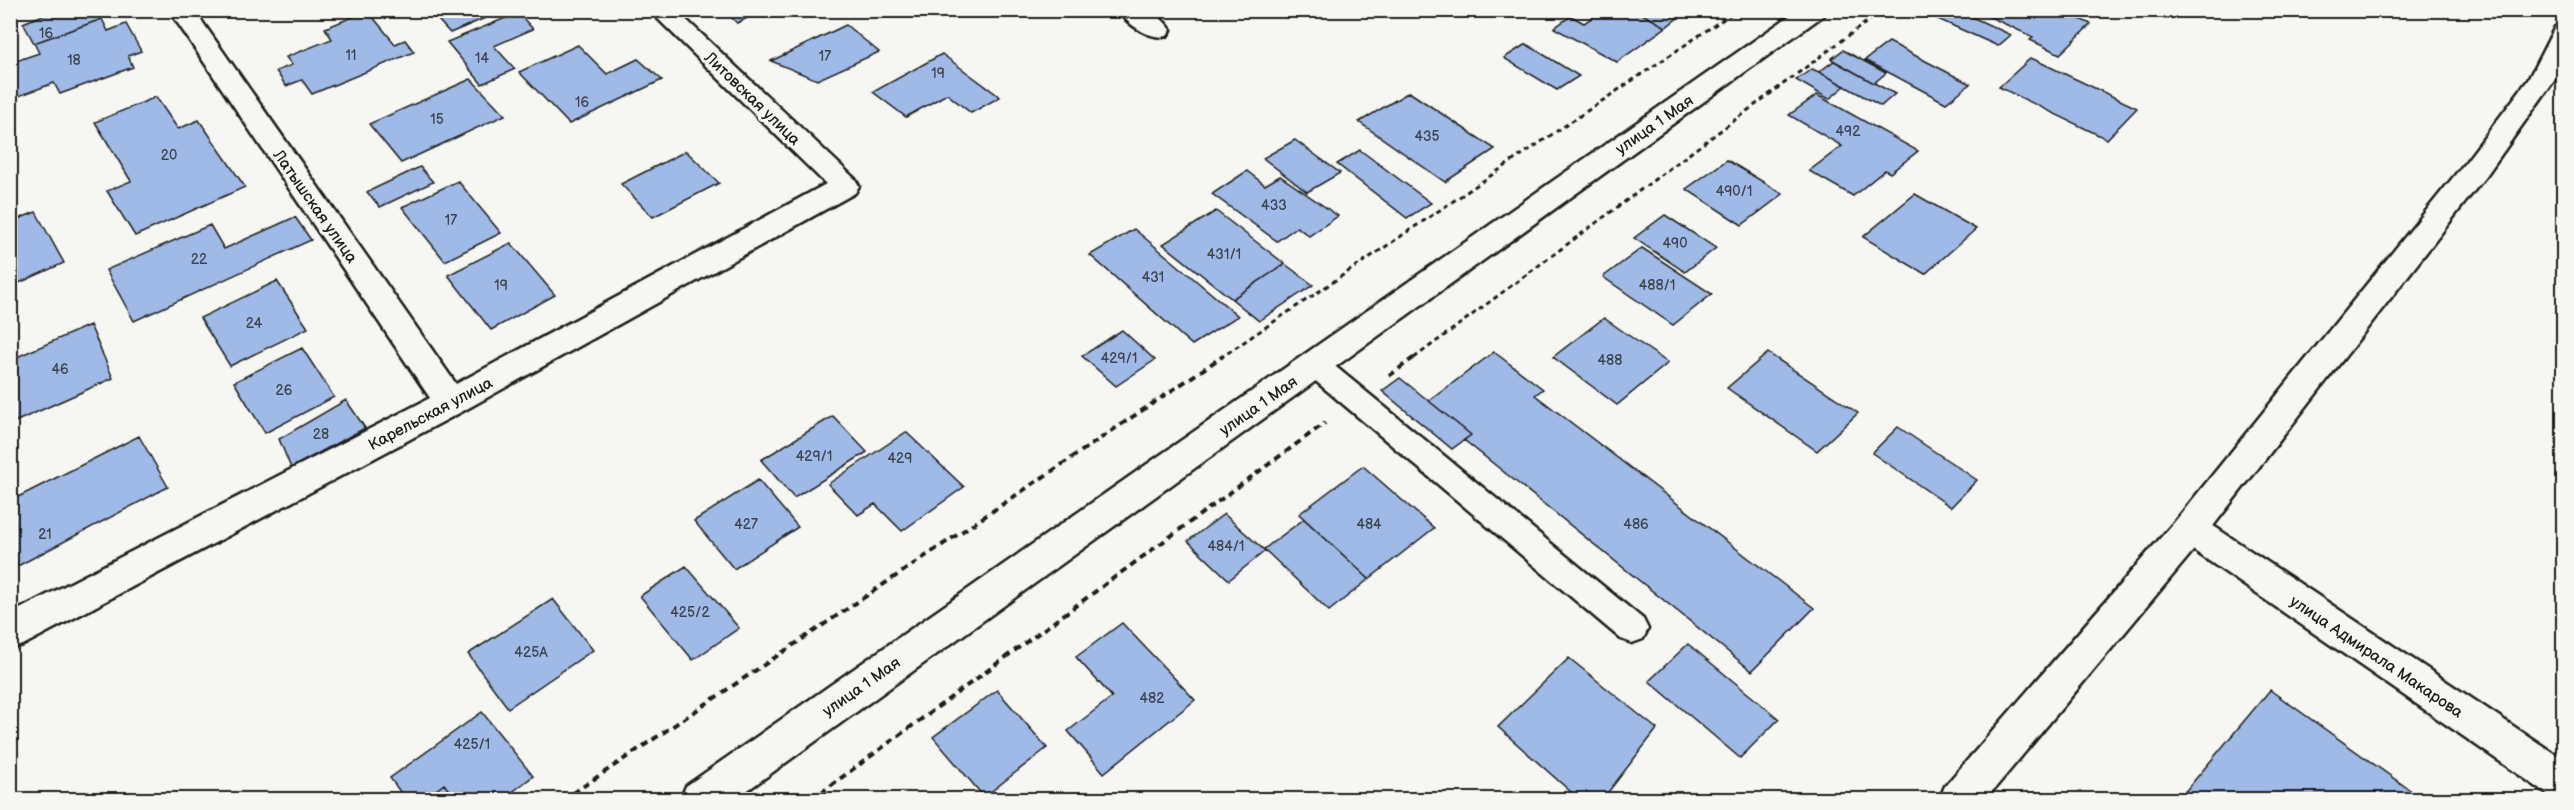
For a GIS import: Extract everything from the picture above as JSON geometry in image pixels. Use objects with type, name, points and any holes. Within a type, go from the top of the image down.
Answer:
[{"type":"street","name":"Латышская улица","points":[[181,10],[451,402]]},
{"type":"street","name":"Литовская улица","points":[[661,10],[845,186]]},
{"type":"street","points":[[1130,10],[1158,30]]},
{"type":"street","name":"улица 1 Мая","points":[[700,800],[1815,10]]},
{"type":"street","points":[[1959,800],[2190,529],[2478,166],[2540,82],[2564,33]]},
{"type":"street","name":"Карельская улица","points":[[10,633],[451,402],[845,186]]},
{"type":"street","name":"улица Адмирала Макарова","points":[[2190,529],[2564,783]]},
{"type":"lane","points":[[1315,365],[1632,628]]},
{"type":"path","points":[[563,800],[1737,10]]},
{"type":"path","points":[[810,800],[1882,10]]},
{"type":"building","points":[[56,10],[97,10],[102,19],[34,43],[23,23]]},
{"type":"building","points":[[429,10],[504,10],[450,33]]},
{"type":"building","points":[[724,10],[764,10],[737,23]]},
{"type":"building","points":[[1603,10],[1635,10],[1666,27],[1617,62],[1554,28],[1571,16],[1584,23]]},
{"type":"building","points":[[1635,10],[1688,10],[1666,27]]},
{"type":"building","points":[[1937,10],[1957,10],[2011,35],[1998,46],[1931,16]]},
{"type":"building","points":[[1975,10],[2053,10],[2059,13],[2061,11],[2091,24],[2060,54],[2030,40],[2033,37]]},
{"type":"building","points":[[368,11],[395,44],[405,40],[414,52],[312,94],[302,80],[286,86],[276,71],[292,65],[286,57],[332,39],[325,28]]},
{"type":"building","points":[[518,13],[533,29],[494,46],[515,69],[482,84],[447,42]]},
{"type":"building","points":[[102,19],[108,31],[126,24],[141,51],[128,56],[133,67],[60,94],[54,83],[16,97],[10,83],[10,63],[39,53],[34,43]]},
{"type":"building","points":[[846,25],[879,52],[817,80],[771,61]]},
{"type":"building","points":[[1889,42],[1970,84],[1946,103],[1865,60]]},
{"type":"building","points":[[1526,44],[1579,76],[1557,90],[1504,58]]},
{"type":"building","points":[[578,45],[607,74],[638,59],[662,80],[569,124],[519,72]]},
{"type":"building","points":[[1843,50],[1886,73],[1874,83],[1831,59]]},
{"type":"building","points":[[942,54],[1000,97],[971,113],[947,94],[906,117],[873,92]]},
{"type":"building","points":[[2031,58],[2137,108],[2107,139],[1999,87]]},
{"type":"building","points":[[1834,61],[1895,94],[1881,106],[1819,72]]},
{"type":"building","points":[[1812,69],[1845,86],[1829,99],[1796,80]]},
{"type":"building","points":[[471,79],[505,115],[401,163],[369,124]]},
{"type":"building","points":[[1409,92],[1495,149],[1445,182],[1359,122]]},
{"type":"building","points":[[1817,95],[1918,151],[1890,173],[1885,170],[1853,196],[1809,171],[1842,146],[1789,115]]},
{"type":"building","points":[[156,97],[178,129],[199,120],[245,187],[135,236],[107,191],[131,181],[95,122]]},
{"type":"building","points":[[1295,140],[1340,173],[1307,192],[1263,158]]},
{"type":"building","points":[[1360,150],[1431,203],[1407,218],[1337,164]]},
{"type":"building","points":[[686,151],[719,183],[653,217],[621,184]]},
{"type":"building","points":[[1727,160],[1783,194],[1742,225],[1686,189]]},
{"type":"building","points":[[420,167],[433,182],[380,207],[367,192]]},
{"type":"building","points":[[1247,171],[1265,185],[1280,176],[1338,216],[1309,236],[1297,227],[1277,241],[1212,194]]},
{"type":"building","points":[[458,181],[501,233],[445,261],[402,207]]},
{"type":"building","points":[[1915,194],[1976,229],[1925,274],[1863,237]]},
{"type":"building","points":[[1216,211],[1285,264],[1232,299],[1163,244]]},
{"type":"building","points":[[36,212],[64,263],[10,287],[10,222]]},
{"type":"building","points":[[1665,215],[1716,248],[1685,272],[1634,238]]},
{"type":"building","points":[[295,217],[311,240],[134,321],[106,270],[210,225],[224,249]]},
{"type":"building","points":[[1134,229],[1238,316],[1192,345],[1090,255]]},
{"type":"building","points":[[511,243],[555,295],[491,330],[448,275]]},
{"type":"building","points":[[1642,248],[1712,294],[1673,325],[1603,277]]},
{"type":"building","points":[[1285,264],[1313,285],[1259,321],[1232,299]]},
{"type":"building","points":[[277,281],[308,328],[230,366],[200,318]]},
{"type":"building","points":[[1604,318],[1668,363],[1617,405],[1553,357]]},
{"type":"building","points":[[90,325],[113,378],[10,424],[10,360]]},
{"type":"building","points":[[1122,330],[1155,360],[1116,386],[1082,356]]},
{"type":"building","points":[[302,348],[334,397],[265,433],[234,382]]},
{"type":"building","points":[[1494,352],[1543,389],[1535,395],[1814,608],[1752,671],[1464,440],[1471,435],[1429,401]]},
{"type":"building","points":[[1768,353],[1858,413],[1817,451],[1727,388]]},
{"type":"building","points":[[1400,378],[1471,435],[1452,449],[1382,391]]},
{"type":"building","points":[[346,400],[365,428],[291,468],[279,439]]},
{"type":"building","points":[[833,416],[867,452],[794,498],[761,460]]},
{"type":"building","points":[[1898,427],[1977,480],[1951,507],[1872,453]]},
{"type":"building","points":[[906,432],[964,487],[902,531],[875,504],[858,515],[828,484]]},
{"type":"building","points":[[139,436],[168,487],[12,569],[10,501]]},
{"type":"building","points":[[1363,466],[1434,528],[1369,579],[1299,514]]},
{"type":"building","points":[[758,480],[798,527],[734,569],[694,521]]},
{"type":"building","points":[[1224,514],[1265,551],[1229,580],[1188,541]]},
{"type":"building","points":[[1304,519],[1369,579],[1329,611],[1264,549]]},
{"type":"building","points":[[686,566],[739,628],[693,660],[640,596]]},
{"type":"building","points":[[553,599],[593,650],[508,708],[468,654]]},
{"type":"building","points":[[1122,623],[1195,700],[1104,773],[1068,731],[1112,697],[1076,657]]},
{"type":"building","points":[[1688,644],[1779,719],[1740,758],[1649,681]]},
{"type":"building","points":[[1569,658],[1657,729],[1602,800],[1580,800],[1498,727]]},
{"type":"building","points":[[997,690],[1047,748],[984,797],[933,737]]},
{"type":"building","points":[[2270,690],[2424,800],[2178,800]]},
{"type":"building","points":[[482,712],[533,776],[502,800],[456,800],[444,784],[423,800],[406,800],[390,778]]},
{"type":"building","points":[[444,784],[456,800],[423,800]]}]
